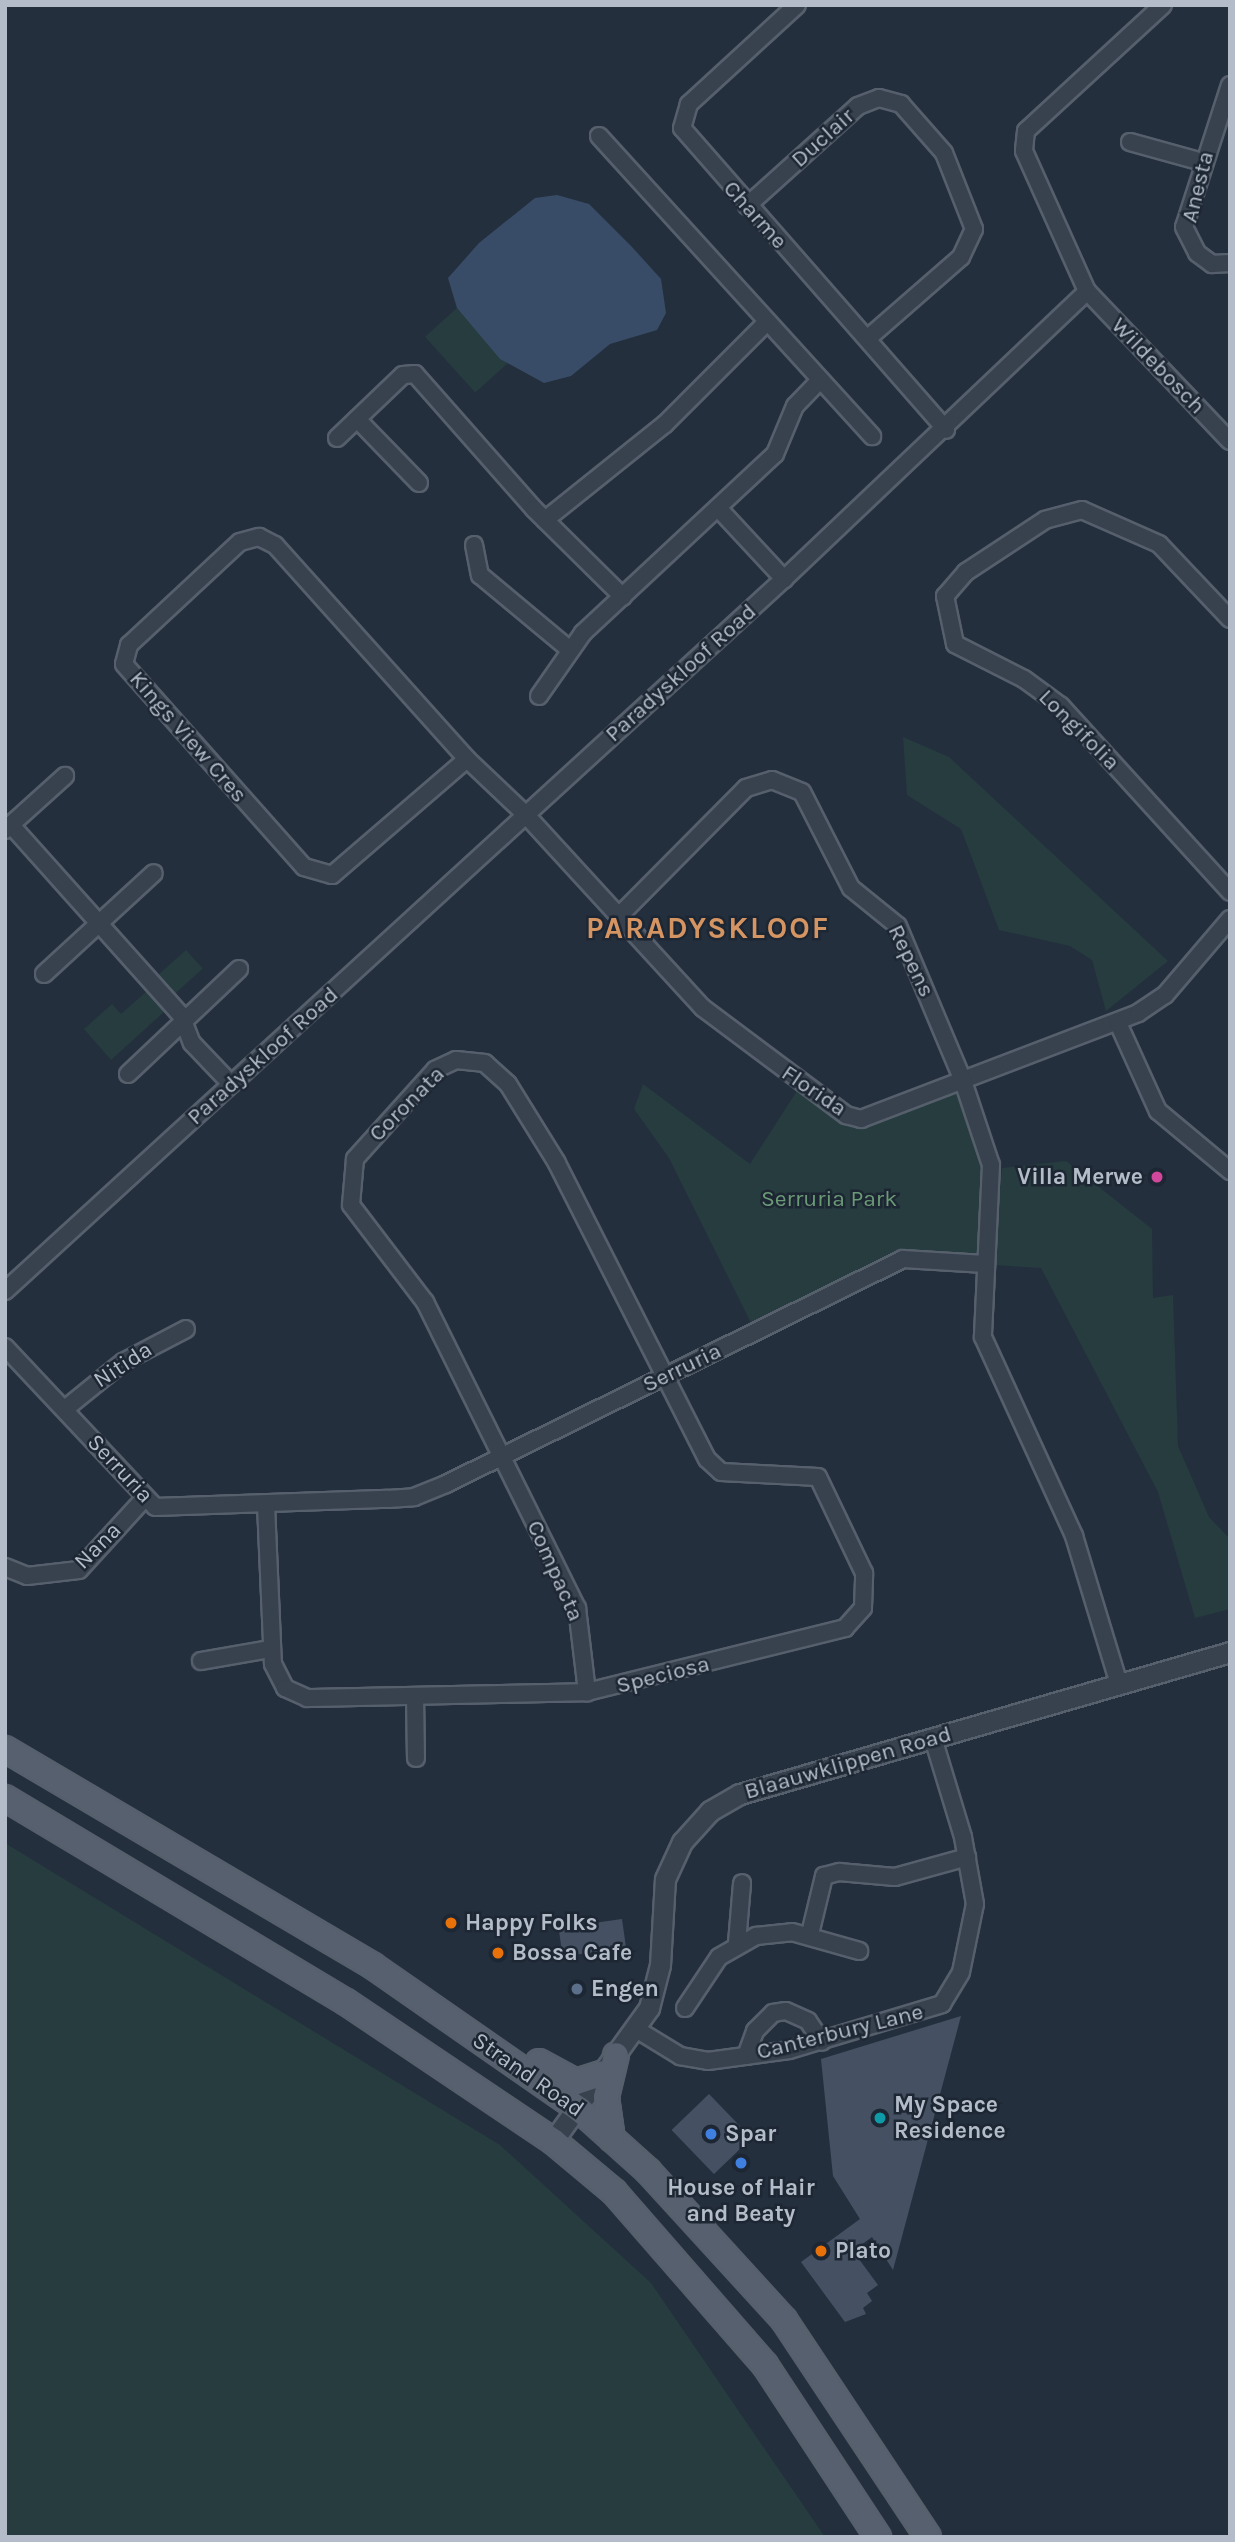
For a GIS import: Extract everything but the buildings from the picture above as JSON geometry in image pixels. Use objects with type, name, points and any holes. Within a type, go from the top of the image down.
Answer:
[{"type":"main road","name":"Strand Road","points":[[5,1749],[373,1966],[579,2109],[715,2241],[784,2320],[928,2537]]},
{"type":"main road","name":"Strand Road","points":[[5,1798],[346,2002],[553,2141],[614,2192],[765,2365],[878,2537]]},
{"type":"main road","points":[[457,2024],[493,2032],[565,2079],[585,2082],[610,2064]]},
{"type":"main road","points":[[610,2064],[605,2107],[612,2139]]},
{"type":"street","name":"Charme","points":[[797,5],[682,116],[688,141],[868,338],[946,430]]},
{"type":"street","points":[[1087,291],[1023,141],[1026,131],[1163,5]]},
{"type":"street","name":"Anesta","points":[[1230,85],[1202,162],[1184,227],[1187,238],[1212,264],[1230,263]]},
{"type":"street","name":"Duclair","points":[[747,206],[858,106],[879,98],[901,104],[944,153],[974,229],[961,257],[868,338]]},
{"type":"street","points":[[599,135],[872,436]]},
{"type":"street","points":[[1130,142],[1202,162]]},
{"type":"street","name":"Paradyskloof Road","points":[[5,1291],[946,430],[1087,291]]},
{"type":"street","name":"Wildebosch","points":[[1087,291],[1230,441]]},
{"type":"street","points":[[545,520],[666,425],[768,322]]},
{"type":"street","points":[[337,438],[403,375],[415,374],[545,520],[623,597]]},
{"type":"street","points":[[539,696],[570,650],[775,454],[794,406],[820,380]]},
{"type":"street","points":[[357,419],[419,483]]},
{"type":"street","points":[[719,509],[784,579]]},
{"type":"street","name":"Longifolia","points":[[1230,619],[1158,544],[1082,510],[1045,520],[965,572],[946,596],[955,644],[1024,679],[1061,706],[1230,892]]},
{"type":"street","name":"Kings View Cres","points":[[467,759],[341,871],[314,874],[131,677],[125,653],[240,542],[267,539],[467,759],[526,815]]},
{"type":"street","points":[[474,545],[480,575],[570,650]]},
{"type":"street","points":[[65,776],[8,827],[184,1021],[192,1043],[231,1084]]},
{"type":"street","name":"Repens","points":[[620,915],[747,789],[772,780],[795,785],[851,888],[898,926],[963,1081],[993,1174],[985,1264]]},
{"type":"street","name":"Florida","points":[[526,815],[703,1008],[846,1115],[877,1116],[1118,1023],[1165,995],[1230,919]]},
{"type":"street","points":[[44,974],[155,873]]},
{"type":"street","points":[[128,1074],[239,969]]},
{"type":"street","points":[[1118,1023],[1158,1111],[1230,1171]]},
{"type":"street","name":"Coronata","points":[[501,1457],[425,1302],[351,1205],[355,1159],[446,1063],[485,1063],[508,1084],[557,1163],[667,1375]]},
{"type":"street","name":"Serruria","points":[[5,1347],[65,1409],[143,1500],[165,1510],[414,1497],[501,1457],[903,1259],[985,1264]]},
{"type":"street","points":[[985,1264],[980,1325],[989,1359],[1074,1536],[1119,1684]]},
{"type":"street","name":"Nitida","points":[[65,1409],[123,1362],[186,1329]]},
{"type":"street","name":"Speciosa","points":[[266,1505],[270,1649],[285,1688],[307,1698],[587,1692],[845,1628],[863,1608],[864,1573],[826,1485],[806,1472],[732,1473],[712,1466],[667,1375]]},
{"type":"street","name":"Compacta","points":[[501,1457],[576,1608],[587,1692]]},
{"type":"street","name":"Nana","points":[[5,1567],[27,1576],[79,1570],[143,1500]]},
{"type":"street","points":[[201,1661],[270,1649]]},
{"type":"street","name":"Blaauwklippen Road","points":[[553,2141],[579,2109],[649,2008],[660,1965],[665,1878],[697,1823],[740,1794],[1230,1652]]},
{"type":"street","points":[[415,1696],[416,1758]]},
{"type":"street","name":"Canterbury Lane","points":[[636,2029],[694,2061],[746,2056],[822,2042],[934,2009],[949,1996],[961,1972],[975,1904],[967,1857],[933,1738]]},
{"type":"street","points":[[810,1934],[824,1876],[839,1872],[895,1877],[967,1857]]},
{"type":"street","points":[[737,1943],[742,1883]]},
{"type":"street","points":[[685,2008],[708,1968],[737,1943],[773,1932],[810,1934],[859,1951]]},
{"type":"street","points":[[746,2056],[755,2031],[774,2013],[786,2011],[808,2021],[822,2042]]},
{"type":"green space","points":[[457,308],[507,364],[475,393],[425,337]]},
{"type":"green space","points":[[903,737],[949,757],[1168,961],[1106,1011],[1092,960],[1070,946],[999,930],[961,829],[907,795]]},
{"type":"green space","points":[[186,950],[203,969],[174,995],[157,976]]},
{"type":"green space","points":[[147,991],[165,1011],[111,1060],[84,1029],[112,1004],[121,1014]]},
{"type":"green space","name":"Serruria Park","points":[[963,1081],[991,1165],[985,1264],[920,1256],[755,1331],[669,1158],[634,1109],[643,1084],[750,1164],[802,1083],[846,1115]]},
{"type":"green space","points":[[1066,1161],[1152,1229],[1153,1298],[1173,1295],[1178,1446],[1209,1517],[1230,1539],[1230,1609],[1195,1618],[1158,1492],[1041,1268],[993,1265],[1002,1168]]},
{"type":"green space","points":[[5,1843],[500,2145],[651,2283],[825,2537],[5,2537]]},
{"type":"water","points":[[557,195],[589,204],[632,247],[661,279],[666,313],[657,330],[610,344],[571,376],[544,383],[500,359],[457,308],[448,278],[479,243],[535,198]]},
{"type":"place","name":"Villa Merwe","points":[[1157,1177]]},
{"type":"place","name":"Happy Folks","points":[[451,1923]]},
{"type":"place","name":"Bossa Cafe","points":[[498,1953]]},
{"type":"place","name":"Engen","points":[[577,1989]]},
{"type":"place","name":"My Space Residence","points":[[880,2118]]},
{"type":"place","name":"Spar","points":[[711,2134]]},
{"type":"place","name":"House of Hair and Beaty","points":[[741,2163]]},
{"type":"place","name":"Plato","points":[[821,2251]]},
{"type":"district","name":"PARADYSKLOOF","points":[[708,928]]}]
